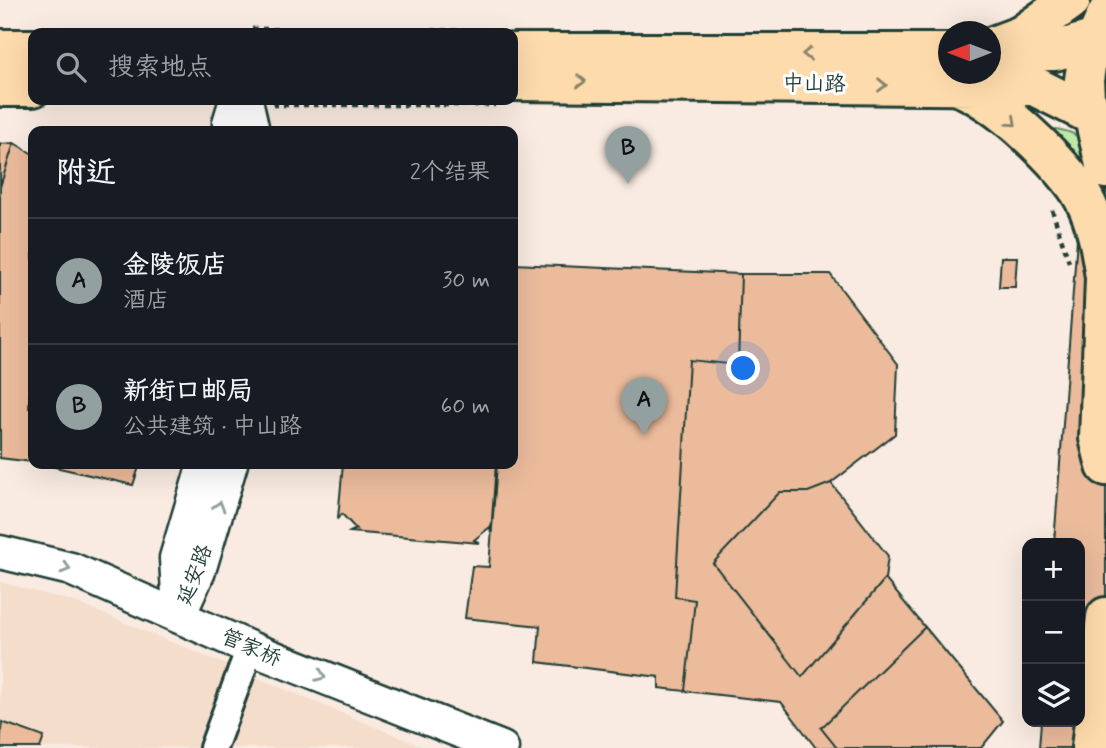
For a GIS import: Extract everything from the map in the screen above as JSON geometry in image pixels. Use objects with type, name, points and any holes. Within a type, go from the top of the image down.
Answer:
[{"type":"main road","points":[[1001,43],[1022,35],[1071,0]]},
{"type":"main road","points":[[1001,52],[1055,51],[1103,31]]},
{"type":"main road","points":[[1103,31],[1087,60],[1084,80],[1085,98],[1100,120],[1106,169]]},
{"type":"main road","points":[[0,49],[28,50]]},
{"type":"main road","name":"中山路","points":[[518,52],[938,68]]},
{"type":"main road","name":"中山路","points":[[518,92],[938,70]]},
{"type":"main road","name":"中山路","points":[[1001,79],[1034,86],[1100,120]]},
{"type":"main road","points":[[966,84],[1055,162],[1084,199],[1101,249],[1105,277]]},
{"type":"main road","points":[[0,87],[28,87]]},
{"type":"main road","points":[[1106,239],[1099,438],[1106,466]]},
{"type":"main road","points":[[1091,748],[1106,617]]},
{"type":"street","points":[[229,126],[229,123],[246,109]]},
{"type":"street","name":"延安路","points":[[179,616],[176,558],[203,469]]},
{"type":"street","name":"延安路","points":[[179,616],[200,571],[230,469]]},
{"type":"street","name":"管家桥","points":[[0,552],[71,569],[250,648],[502,748]]},
{"type":"street","points":[[214,748],[250,648]]},
{"type":"path","points":[[246,109],[311,105]]},
{"type":"path","points":[[1051,206],[1070,263]]},
{"type":"shaded area","points":[[0,582],[75,602],[426,748],[0,748]]},
{"type":"green space","points":[[1045,128],[1068,132],[1080,139],[1090,173]]},
{"type":"building","points":[[1095,0],[1106,0],[1106,748],[1039,748],[1041,727],[1085,727],[1085,538],[1054,538]]},
{"type":"building","points":[[14,143],[28,151],[28,461],[0,458],[0,187]]},
{"type":"building","points":[[14,143],[0,187],[0,144]]},
{"type":"building","points":[[1001,257],[1017,257],[1015,287],[999,287]]},
{"type":"building","points":[[518,264],[741,274],[738,365],[689,360],[675,597],[695,600],[685,691],[659,688],[659,677],[537,662],[540,626],[465,618],[472,566],[489,567],[497,469],[518,469]]},
{"type":"building","points":[[741,274],[830,274],[898,364],[895,434],[831,483],[888,556],[885,579],[1003,721],[981,748],[816,748],[781,702],[685,691],[695,600],[675,597],[689,360],[738,365]]},
{"type":"building","points":[[64,469],[138,469],[133,485]]},
{"type":"building","points":[[343,469],[496,469],[491,533],[490,527],[474,540],[480,543],[350,532],[356,529],[342,514],[338,518]]},
{"type":"building","points":[[831,483],[888,556],[885,579],[802,677],[713,563],[780,492],[808,492]]},
{"type":"building","points":[[925,627],[1003,721],[981,748],[837,748],[821,728]]},
{"type":"building","points":[[2,722],[44,737],[40,748],[0,748]]},
{"type":"place","name":"新街口邮局","points":[[628,184]]},
{"type":"place","name":"金陵饭店","points":[[644,435]]}]
